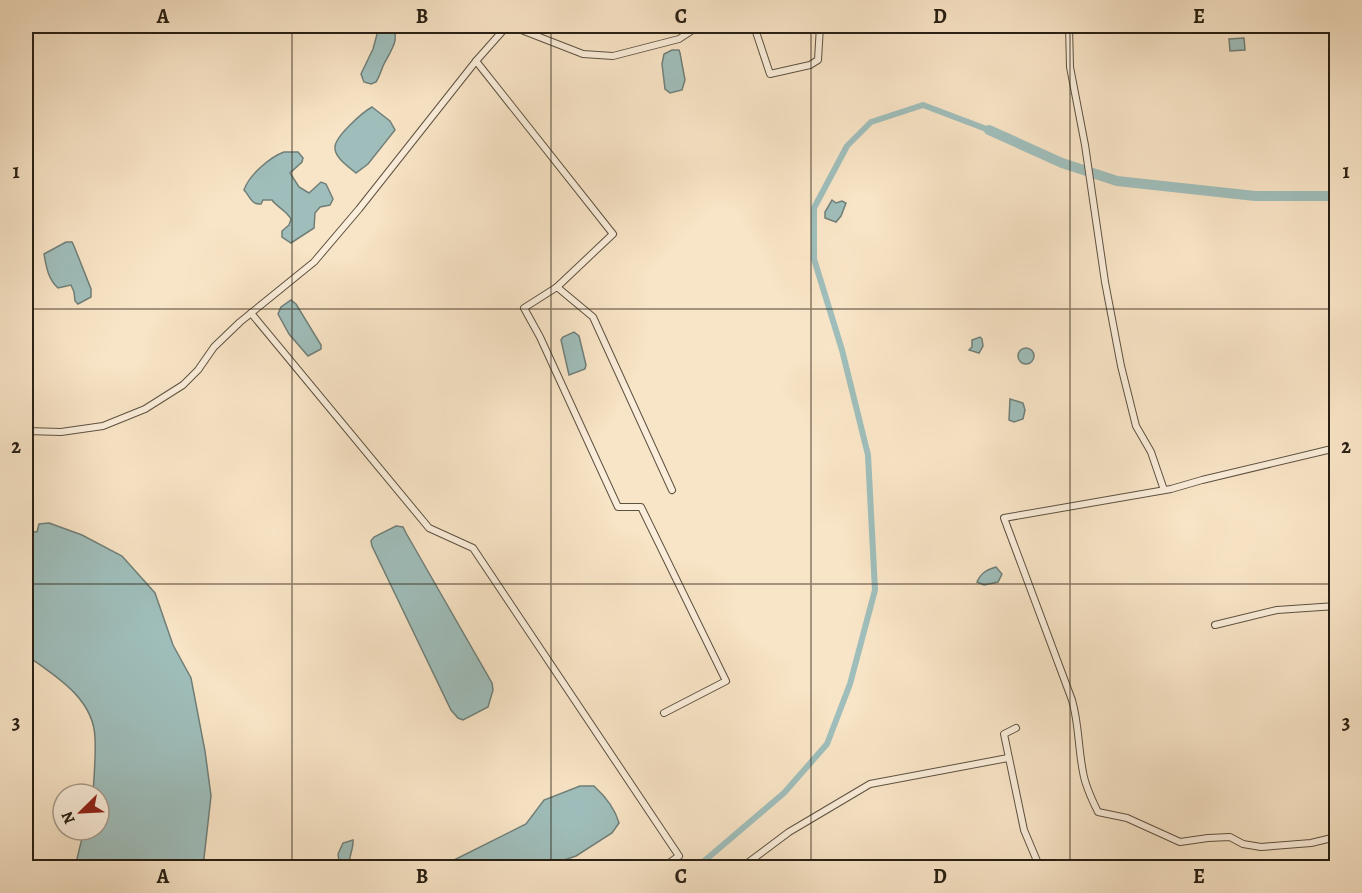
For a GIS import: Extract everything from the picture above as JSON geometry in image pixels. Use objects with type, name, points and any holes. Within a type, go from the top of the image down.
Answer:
[{"type":"street","points":[[26,431],[62,432],[103,426],[145,409],[183,385],[198,370],[214,347],[251,313],[314,262],[476,61],[509,26],[583,54],[613,56],[680,39],[699,26]]},
{"type":"street","points":[[754,26],[770,74],[810,65],[818,60],[820,26]]},
{"type":"street","points":[[1069,26],[1070,67],[1121,366],[1136,426],[1151,452],[1164,490]]},
{"type":"street","points":[[476,61],[613,234],[557,287],[524,308],[618,507],[641,507],[726,681],[664,713]]},
{"type":"street","points":[[557,287],[593,317],[672,490]]},
{"type":"street","points":[[251,313],[429,528],[473,548],[679,856],[662,867]]},
{"type":"street","points":[[1336,448],[1164,490],[1004,518],[1072,700],[1078,719],[1078,743],[1083,774],[1098,812],[1127,818],[1180,842],[1230,837],[1243,844],[1261,847],[1311,843],[1336,837]]},
{"type":"street","points":[[1215,625],[1277,610],[1336,606]]},
{"type":"street","points":[[1016,728],[1004,734],[1008,758],[1021,807],[1024,830],[1040,867]]},
{"type":"street","points":[[741,867],[789,832],[870,784],[1008,758]]},
{"type":"water","points":[[388,26],[395,34],[392,49],[376,82],[371,84],[364,82],[361,74],[373,49],[379,27]]},
{"type":"water","points":[[1244,38],[1245,50],[1230,51],[1229,39]]},
{"type":"water","points":[[672,50],[679,50],[685,80],[682,90],[670,93],[665,89],[662,64],[664,54]]},
{"type":"water","points":[[372,107],[390,121],[395,130],[368,164],[356,173],[337,155],[336,143],[350,125]]},
{"type":"water","points":[[284,152],[298,152],[303,158],[302,162],[290,173],[299,187],[309,193],[321,182],[326,184],[333,199],[330,205],[320,207],[315,213],[314,228],[291,243],[282,237],[282,231],[289,225],[291,219],[287,213],[272,200],[263,200],[261,204],[255,203],[244,190],[250,178],[261,167]]},
{"type":"water","points":[[832,200],[836,203],[842,201],[846,203],[836,222],[825,218],[825,212]]},
{"type":"water","points":[[66,242],[72,242],[91,289],[91,297],[78,304],[71,285],[58,288],[55,284],[50,276],[44,254]]},
{"type":"water","points":[[291,300],[296,304],[321,345],[321,349],[308,356],[289,334],[278,314],[281,307]]},
{"type":"water","points":[[574,332],[579,336],[586,365],[585,369],[569,375],[561,340]]},
{"type":"water","points":[[980,337],[983,346],[979,353],[969,350],[972,347],[972,340]]},
{"type":"water","points":[[1023,348],[1029,348],[1034,356],[1032,362],[1023,364],[1018,359],[1018,353]]},
{"type":"water","points":[[1010,399],[1023,403],[1025,410],[1023,419],[1014,422],[1009,420]]},
{"type":"water","points":[[49,523],[82,535],[122,556],[155,593],[173,645],[191,678],[205,751],[211,796],[203,867],[75,867],[81,842],[111,842],[111,782],[94,782],[93,724],[80,699],[60,680],[26,655],[26,531],[37,532],[39,524]]},
{"type":"water","points":[[396,526],[403,527],[492,683],[493,690],[488,707],[463,720],[451,710],[372,546],[371,541],[374,537]]},
{"type":"water","points":[[996,567],[1002,574],[998,582],[984,585],[977,582],[984,572]]},
{"type":"water","points":[[580,786],[594,786],[609,803],[619,823],[612,833],[576,856],[543,867],[440,867],[526,824],[544,800]]},
{"type":"water","points":[[353,840],[350,867],[340,867],[338,854],[343,843]]},
{"type":"waterway","points":[[696,868],[784,793],[827,744],[850,684],[875,590],[868,455],[842,350],[814,259],[814,208],[847,146],[871,122],[923,105],[989,130]]},
{"type":"waterway","points":[[989,130],[1062,163],[1117,181],[1255,196],[1336,196]]}]
